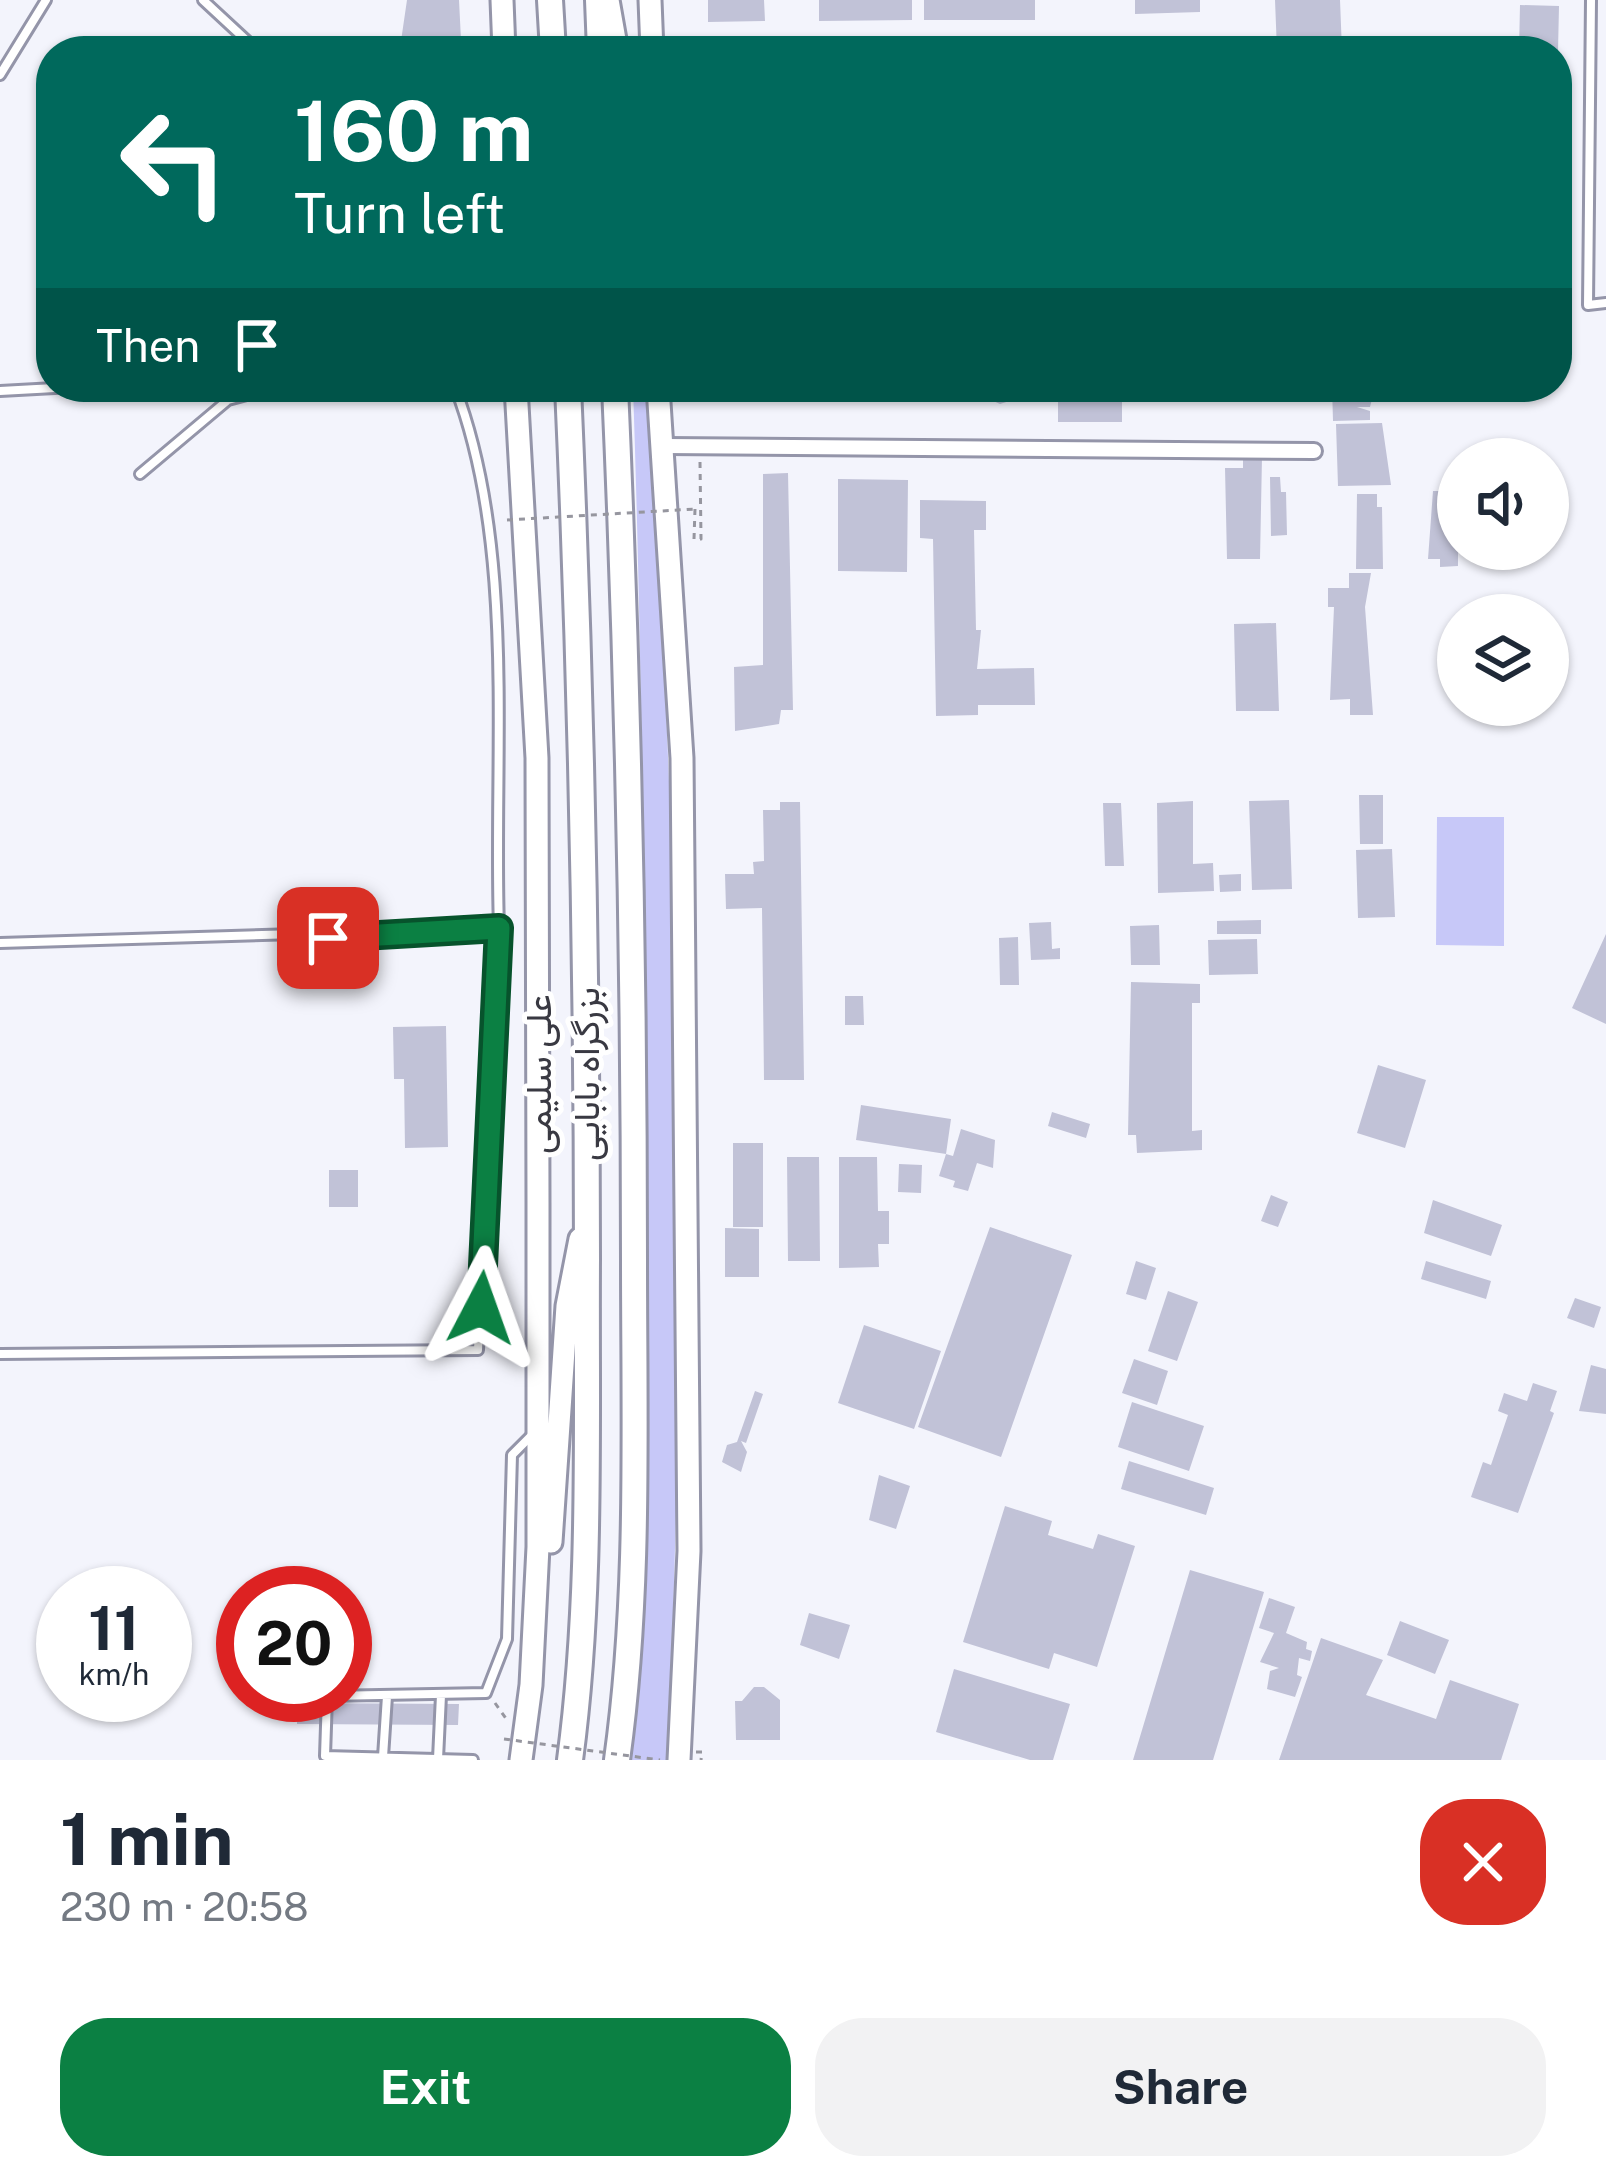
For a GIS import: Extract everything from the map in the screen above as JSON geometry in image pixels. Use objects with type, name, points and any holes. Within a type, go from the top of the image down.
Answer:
[{"type":"highway","points":[[550,0],[552,36]]},
{"type":"highway","points":[[598,0],[599,36]]},
{"type":"highway","name":"بزرگراه بابایی","points":[[569,402],[585,757],[587,1203],[586,1549],[570,1760]]},
{"type":"highway","name":"بزرگراه بابایی","points":[[616,402],[632,756],[634,1203],[634,1550],[617,1760]]},
{"type":"main road","points":[[502,0],[503,36]]},
{"type":"main road","points":[[608,0],[614,36]]},
{"type":"main road","points":[[650,0],[651,36]]},
{"type":"main road","name":"علی سلیمی","points":[[517,402],[537,758],[538,1429],[531,1685],[521,1760]]},
{"type":"main road","points":[[662,402],[682,758],[689,1551],[679,1760]]},
{"type":"main road","points":[[531,1685],[548,1573],[567,1306],[587,1203]]},
{"type":"street","points":[[665,446],[1314,451]]},
{"type":"lane","points":[[0,75],[46,0]]},
{"type":"lane","points":[[203,0],[242,36]]},
{"type":"lane","points":[[1592,0],[1588,305],[1606,303]]},
{"type":"lane","points":[[0,391],[36,389]]},
{"type":"lane","points":[[140,474],[226,402]]},
{"type":"lane","points":[[0,1354],[478,1350],[499,928],[488,531],[461,402]]},
{"type":"lane","points":[[0,943],[499,928]]},
{"type":"lane","points":[[473,1760],[325,1756],[327,1696],[486,1693],[507,1639],[512,1455],[538,1429]]},
{"type":"lane","points":[[438,1759],[441,1695]]},
{"type":"lane","points":[[383,1757],[387,1696]]},
{"type":"path","points":[[507,520],[695,509],[694,539],[701,538],[700,446]]},
{"type":"path","points":[[486,1693],[507,1718]]},
{"type":"path","points":[[505,1739],[660,1760]]},
{"type":"shaded area","points":[[633,402],[654,402],[671,831],[676,1512],[669,1760],[631,1760],[644,1542],[647,1324]]},
{"type":"shaded area","points":[[1437,817],[1504,817],[1504,946],[1436,945]]},
{"type":"building","points":[[407,0],[459,0],[461,36],[402,36]]},
{"type":"building","points":[[708,0],[764,0],[765,21],[708,22]]},
{"type":"building","points":[[819,0],[912,0],[912,20],[819,21]]},
{"type":"building","points":[[924,0],[1035,0],[1035,20],[924,20]]},
{"type":"building","points":[[1135,0],[1200,0],[1200,12],[1135,14]]},
{"type":"building","points":[[1275,0],[1340,0],[1341,36],[1276,36]]},
{"type":"building","points":[[1520,5],[1559,6],[1558,36],[1519,36]]},
{"type":"building","points":[[1058,402],[1122,402],[1122,422],[1058,422]]},
{"type":"building","points":[[1332,402],[1371,402],[1370,407],[1357,407],[1370,411],[1370,420],[1333,421]]},
{"type":"building","points":[[1382,423],[1391,485],[1338,486],[1336,424]]},
{"type":"building","points":[[1262,457],[1260,559],[1227,559],[1225,468],[1243,468],[1243,458]]},
{"type":"building","points":[[788,473],[793,710],[781,710],[779,724],[735,731],[734,667],[763,665],[763,474]]},
{"type":"building","points":[[1270,477],[1280,477],[1281,492],[1286,492],[1287,535],[1271,536]]},
{"type":"building","points":[[838,479],[908,480],[907,572],[838,571]]},
{"type":"building","points":[[1433,491],[1437,491],[1437,559],[1428,559]]},
{"type":"building","points":[[1357,494],[1377,494],[1377,507],[1382,507],[1383,569],[1356,569]]},
{"type":"building","points":[[920,500],[986,501],[986,530],[974,530],[976,630],[981,630],[977,669],[1034,668],[1035,705],[978,705],[978,715],[936,716],[933,539],[920,538]]},
{"type":"building","points":[[1349,573],[1371,573],[1365,607],[1373,715],[1350,715],[1350,699],[1330,700],[1334,607],[1328,607],[1328,588],[1349,588]]},
{"type":"building","points":[[1276,623],[1279,711],[1236,711],[1234,624]]},
{"type":"building","points":[[1359,795],[1383,795],[1383,844],[1360,844]]},
{"type":"building","points":[[1289,800],[1292,889],[1252,890],[1249,801]]},
{"type":"building","points":[[1193,801],[1193,864],[1213,863],[1214,891],[1158,893],[1157,803]]},
{"type":"building","points":[[780,802],[800,802],[804,1080],[764,1080],[762,908],[726,909],[725,874],[754,874],[753,862],[764,861],[763,810],[780,810]]},
{"type":"building","points":[[1103,803],[1121,803],[1124,866],[1105,866]]},
{"type":"building","points":[[1392,849],[1395,917],[1358,918],[1356,850]]},
{"type":"building","points":[[1241,874],[1241,891],[1220,892],[1219,875]]},
{"type":"building","points":[[1261,920],[1261,934],[1217,934],[1217,921]]},
{"type":"building","points":[[1051,922],[1052,949],[1060,948],[1060,959],[1031,960],[1029,923]]},
{"type":"building","points":[[1159,925],[1160,965],[1131,965],[1130,926]]},
{"type":"building","points":[[1606,934],[1606,1024],[1572,1008]]},
{"type":"building","points":[[1018,937],[1019,985],[1000,985],[999,938]]},
{"type":"building","points":[[1257,939],[1258,974],[1209,975],[1208,940]]},
{"type":"building","points":[[1131,982],[1200,984],[1200,1003],[1192,1003],[1192,1131],[1202,1130],[1202,1150],[1137,1153],[1136,1135],[1128,1135]]},
{"type":"building","points":[[845,996],[863,996],[864,1025],[845,1025]]},
{"type":"building","points":[[446,1026],[448,1147],[405,1148],[404,1079],[394,1079],[393,1027]]},
{"type":"building","points":[[1378,1065],[1426,1080],[1405,1148],[1357,1133]]},
{"type":"building","points":[[861,1105],[951,1119],[946,1154],[856,1140]]},
{"type":"building","points":[[1052,1112],[1090,1124],[1086,1138],[1048,1126]]},
{"type":"building","points":[[961,1129],[995,1140],[993,1168],[977,1163],[968,1191],[939,1176],[946,1154],[953,1156]]},
{"type":"building","points":[[733,1143],[763,1143],[763,1227],[733,1227]]},
{"type":"building","points":[[787,1157],[819,1157],[820,1261],[788,1261]]},
{"type":"building","points":[[839,1157],[877,1157],[878,1211],[889,1211],[889,1244],[878,1244],[879,1267],[839,1268]]},
{"type":"building","points":[[899,1164],[922,1165],[921,1193],[898,1192]]},
{"type":"building","points":[[329,1170],[358,1170],[358,1207],[329,1207]]},
{"type":"building","points":[[1271,1195],[1288,1202],[1278,1227],[1261,1221]]},
{"type":"building","points":[[1433,1200],[1502,1225],[1491,1256],[1424,1233]]},
{"type":"building","points":[[990,1227],[1072,1255],[1001,1457],[918,1427]]},
{"type":"building","points":[[725,1228],[759,1229],[759,1277],[725,1277]]},
{"type":"building","points":[[1136,1261],[1156,1268],[1146,1300],[1126,1294]]},
{"type":"building","points":[[1426,1261],[1491,1281],[1486,1299],[1421,1279]]},
{"type":"building","points":[[1168,1291],[1198,1302],[1177,1361],[1148,1351]]},
{"type":"building","points":[[1575,1298],[1601,1307],[1594,1328],[1567,1318]]},
{"type":"building","points":[[864,1325],[941,1351],[914,1429],[838,1403]]},
{"type":"building","points":[[1134,1359],[1168,1371],[1157,1405],[1122,1393]]},
{"type":"building","points":[[1591,1365],[1606,1369],[1606,1414],[1579,1411]]},
{"type":"building","points":[[1533,1383],[1557,1391],[1550,1411],[1554,1413],[1518,1513],[1471,1497],[1483,1462],[1491,1465],[1508,1415],[1498,1411],[1504,1393],[1527,1401]]},
{"type":"building","points":[[755,1391],[763,1394],[746,1443],[741,1441],[747,1452],[741,1472],[722,1462],[727,1445],[737,1442]]},
{"type":"building","points":[[1132,1402],[1204,1426],[1189,1471],[1118,1447]]},
{"type":"building","points":[[1129,1461],[1214,1488],[1206,1515],[1121,1489]]},
{"type":"building","points":[[879,1475],[910,1486],[896,1529],[869,1520]]},
{"type":"building","points":[[1005,1506],[1052,1521],[1048,1535],[1093,1549],[1098,1534],[1135,1546],[1097,1667],[1054,1653],[1049,1669],[963,1642]]},
{"type":"building","points":[[1190,1570],[1264,1592],[1213,1760],[1133,1760]]},
{"type":"building","points":[[1269,1598],[1295,1607],[1286,1633],[1307,1642],[1306,1649],[1312,1651],[1310,1661],[1299,1658],[1297,1675],[1302,1677],[1295,1697],[1267,1689],[1270,1671],[1279,1668],[1260,1662],[1274,1633],[1259,1628]]},
{"type":"building","points":[[809,1613],[850,1625],[839,1659],[800,1645]]},
{"type":"building","points":[[1400,1621],[1449,1640],[1435,1674],[1387,1655]]},
{"type":"building","points":[[1321,1638],[1383,1660],[1366,1695],[1436,1719],[1450,1680],[1519,1704],[1501,1760],[1279,1760]]},
{"type":"building","points":[[954,1669],[1070,1704],[1053,1760],[1030,1760],[936,1732]]},
{"type":"building","points":[[754,1687],[764,1687],[780,1700],[780,1740],[736,1740],[735,1701],[742,1701]]},
{"type":"building","points":[[372,1703],[459,1704],[458,1725],[297,1724],[372,1722]]},
{"type":"route","points":[[328,938],[499,928],[481,1308]]}]
